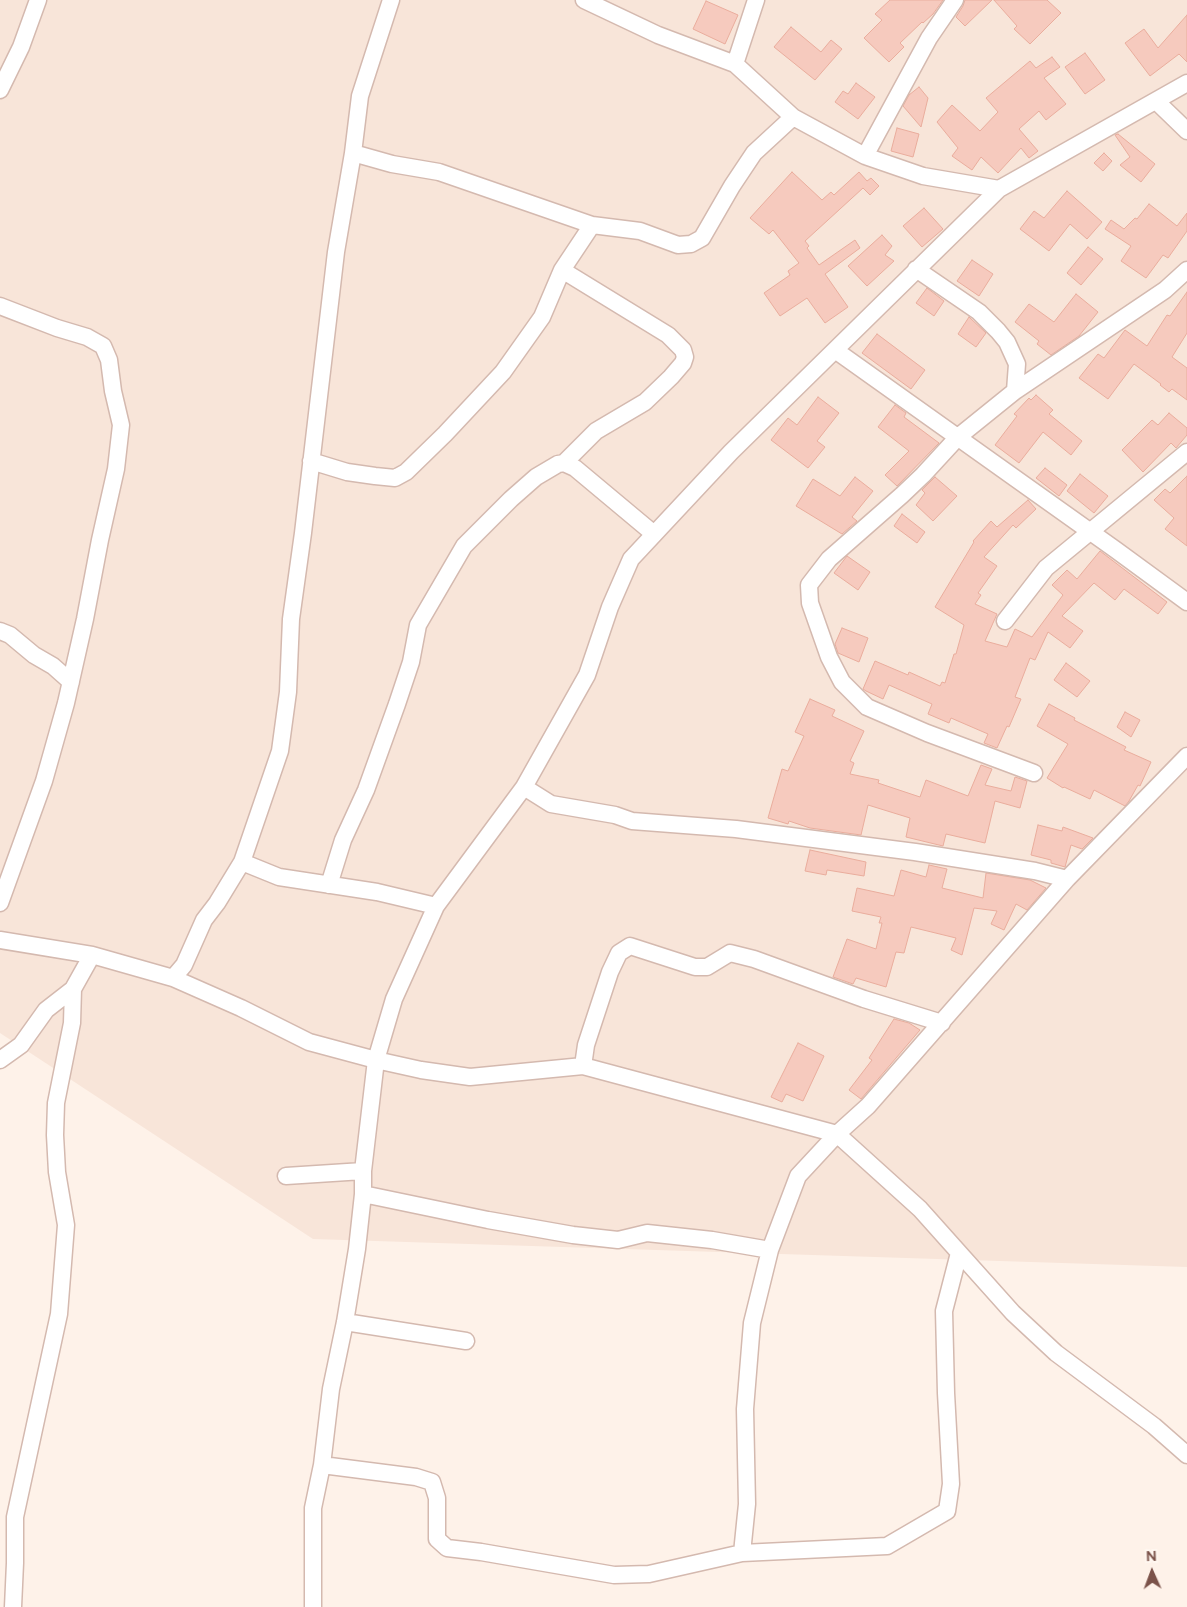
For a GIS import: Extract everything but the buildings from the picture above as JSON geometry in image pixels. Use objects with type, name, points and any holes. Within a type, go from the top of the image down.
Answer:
[{"type":"street","points":[[0,90],[21,47],[38,0]]},
{"type":"street","points":[[173,978],[184,965],[204,920],[217,903],[242,862],[280,751],[288,692],[291,619],[336,252],[360,96],[391,0]]},
{"type":"street","points":[[584,0],[658,35],[735,64],[793,117],[865,156],[923,176],[999,188]]},
{"type":"street","points":[[735,64],[756,0]]},
{"type":"street","points":[[865,156],[929,38],[954,0]]},
{"type":"street","points":[[313,1607],[313,1508],[322,1465],[331,1389],[345,1322],[357,1249],[363,1194],[363,1171],[376,1060],[394,999],[436,906],[524,787],[586,675],[610,606],[630,560],[731,452],[999,188],[1187,83]]},
{"type":"street","points":[[1156,101],[1187,131]]},
{"type":"street","points":[[352,153],[392,164],[439,172],[592,225],[640,231],[678,245],[691,244],[702,238],[754,153],[793,117]]},
{"type":"street","points":[[311,461],[346,472],[375,476],[394,478],[406,472],[445,434],[503,372],[542,317],[562,270],[592,225]]},
{"type":"street","points":[[916,269],[979,312],[1007,342],[1017,364],[1015,392]]},
{"type":"street","points":[[562,270],[668,335],[683,350],[685,357],[683,363],[671,377],[645,402],[596,432],[564,463]]},
{"type":"street","points":[[1034,773],[928,733],[867,707],[842,682],[829,657],[810,603],[809,585],[829,559],[923,475],[958,437],[1015,392],[1165,290],[1187,270]]},
{"type":"street","points":[[0,306],[57,328],[87,337],[103,346],[109,360],[113,391],[121,425],[116,469],[71,682],[44,781],[0,902]]},
{"type":"street","points":[[835,350],[1187,602]]},
{"type":"street","points":[[1004,621],[1046,568],[1187,452]]},
{"type":"street","points":[[329,885],[343,840],[366,790],[397,704],[411,662],[418,625],[464,546],[536,477],[558,464],[564,463],[575,468],[654,534]]},
{"type":"street","points":[[0,631],[10,635],[34,655],[53,666],[71,682]]},
{"type":"street","points":[[742,1553],[747,1504],[745,1409],[752,1323],[770,1250],[798,1176],[837,1134],[868,1106],[1067,879],[1187,756]]},
{"type":"street","points":[[524,787],[551,804],[615,815],[632,821],[736,829],[886,848],[1035,871],[1067,879]]},
{"type":"street","points":[[242,862],[280,877],[377,892],[436,906]]},
{"type":"street","points":[[0,940],[92,956],[173,978],[241,1008],[309,1042],[376,1060],[420,1070],[470,1077],[583,1066],[837,1134],[920,1208],[1013,1313],[1056,1354],[1154,1426],[1187,1455]]},
{"type":"street","points":[[583,1066],[586,1045],[610,972],[619,953],[630,946],[695,967],[707,967],[730,953],[864,999],[942,1023]]},
{"type":"street","points":[[0,1060],[21,1044],[46,1010],[73,989],[92,956]]},
{"type":"street","points":[[13,1607],[15,1517],[60,1314],[66,1225],[57,1172],[55,1135],[56,1111],[72,1023],[73,989]]},
{"type":"street","points":[[286,1176],[363,1171]]},
{"type":"street","points":[[363,1194],[488,1220],[573,1235],[618,1240],[647,1233],[712,1240],[770,1250]]},
{"type":"street","points":[[322,1465],[416,1477],[432,1482],[437,1498],[437,1539],[447,1548],[482,1552],[614,1575],[650,1574],[742,1553],[887,1546],[947,1511],[951,1484],[944,1310],[959,1253]]},
{"type":"street","points":[[345,1322],[466,1341]]},
{"type":"shaded area","points":[[0,0],[1187,0],[1187,1267],[313,1239],[0,1033]]}]
